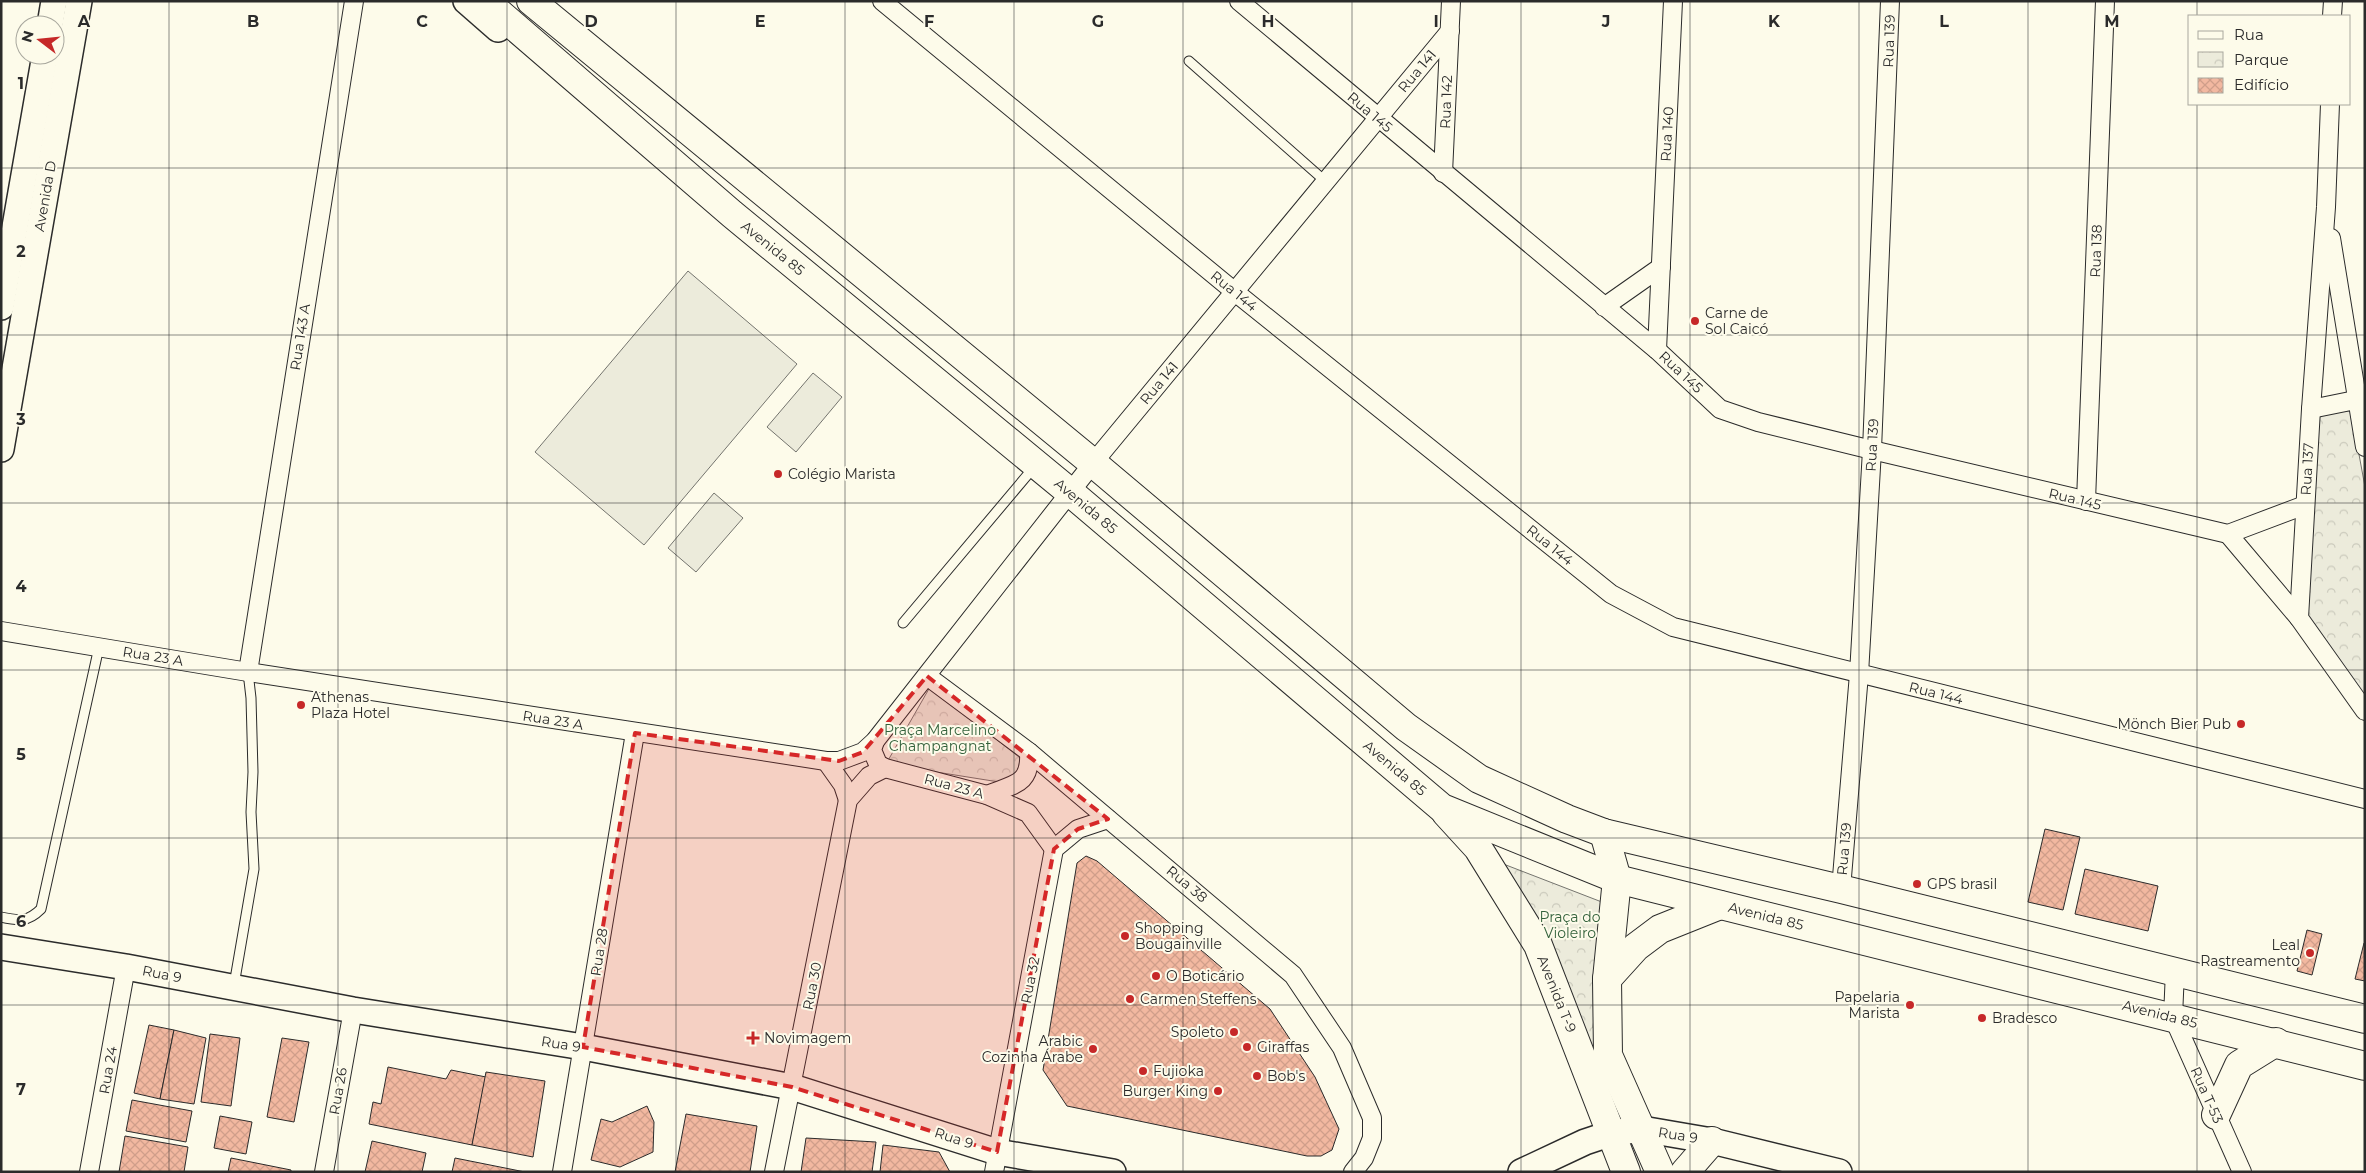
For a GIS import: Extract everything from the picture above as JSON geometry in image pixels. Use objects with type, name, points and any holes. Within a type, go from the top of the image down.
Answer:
[{"type":"main road","name":"Avenida 85","points":[[485,1],[732,214],[1071,492],[1442,808],[1617,879],[2276,1042],[2365,1066]]},
{"type":"main road","points":[[530,1],[640,89],[1093,462],[1406,727],[1479,779],[1567,819],[1604,833],[1841,889],[2365,1019]]},
{"type":"main road","name":"Avenida T-9","points":[[1442,808],[1478,848],[1538,945],[1626,1172]]},
{"type":"main road","points":[[1604,833],[1617,879],[1607,979],[1608,1055],[1660,1172]]},
{"type":"main road","points":[[1607,979],[1636,947],[1660,929],[1720,904]]},
{"type":"main road","points":[[2216,1115],[2239,1065],[2276,1042]]},
{"type":"main road","points":[[1685,1172],[1712,1141]]},
{"type":"street","points":[[52,15],[54,1]]},
{"type":"street","name":"Avenida D","points":[[1,450],[5,404],[79,1]]},
{"type":"street","name":"Rua 143 A","points":[[248,672],[354,1]]},
{"type":"street","name":"Avenida 85","points":[[466,1],[580,97],[612,111]]},
{"type":"street","points":[[550,1],[607,48],[640,89]]},
{"type":"street","name":"Rua 144","points":[[882,1],[1235,292],[1611,594],[1673,627],[2365,799]]},
{"type":"street","name":"Rua 145","points":[[1239,1],[1657,350],[1720,409],[1758,422],[2228,534]]},
{"type":"street","name":"Rua 142","points":[[1443,173],[1451,1]]},
{"type":"street","name":"Rua 140","points":[[1657,350],[1673,1]]},
{"type":"street","name":"Rua 139","points":[[1841,889],[1859,674],[1872,450],[1890,1]]},
{"type":"street","name":"Rua 138","points":[[2086,501],[2105,1]]},
{"type":"street","points":[[2332,15],[2333,1]]},
{"type":"street","name":"Rua 141","points":[[875,741],[1093,462],[1450,31]]},
{"type":"street","name":"Avenida D","points":[[1,307],[43,65]]},
{"type":"street","name":"Rua 137","points":[[2298,618],[2326,207],[2330,105]]},
{"type":"street","name":"Rua 137","points":[[2326,207],[2360,399],[2365,447]]},
{"type":"street","points":[[1604,306],[1661,267]]},
{"type":"street","points":[[2311,409],[2360,399]]},
{"type":"street","points":[[2305,505],[2228,534],[2298,618],[2365,711]]},
{"type":"street","name":"Rua 23 A","points":[[1,631],[635,733],[826,761],[839,761],[863,752],[875,741]]},
{"type":"street","name":"Rua 38","points":[[927,676],[1029,752],[1293,974],[1342,1048],[1372,1118],[1372,1138],[1364,1158],[1353,1172]]},
{"type":"street","name":"Rua 28","points":[[562,1172],[635,733]]},
{"type":"street","points":[[875,741],[872,750],[874,757],[878,764],[885,768]]},
{"type":"street","points":[[988,795],[1020,781],[1027,775],[1030,766],[1029,752]]},
{"type":"street","points":[[826,761],[843,785],[848,800]]},
{"type":"street","points":[[848,800],[869,776],[885,768]]},
{"type":"street","name":"Rua 23 A","points":[[885,768],[988,795],[1028,813],[1054,849]]},
{"type":"street","name":"Rua 30","points":[[774,1172],[781,1129],[792,1087],[848,800]]},
{"type":"street","points":[[1054,849],[1078,829],[1108,819]]},
{"type":"street","name":"Rua 32","points":[[996,1162],[1054,849]]},
{"type":"street","name":"Rua 9","points":[[1,947],[126,967],[353,1010],[583,1047],[792,1087],[996,1162],[1112,1172]]},
{"type":"street","name":"Rua 24","points":[[89,1172],[126,967]]},
{"type":"street","points":[[2173,1017],[2174,971]]},
{"type":"street","name":"Rua 26","points":[[324,1172],[353,1010]]},
{"type":"street","name":"Rua T-53","points":[[2173,1017],[2242,1172]]},
{"type":"street","name":"Rua 9","points":[[1521,1172],[1585,1142],[1612,1133],[1642,1129],[1712,1141],[1839,1172]]},
{"type":"lane","points":[[1189,61],[1326,181]]},
{"type":"lane","points":[[903,623],[1037,464]]},
{"type":"lane","points":[[1,917],[15,920],[32,918],[41,909],[99,648]]},
{"type":"lane","points":[[233,988],[254,869],[251,812],[253,772],[251,698],[248,672]]},
{"type":"highlighted area","points":[[927,676],[1108,819],[1078,829],[1054,849],[997,1152],[792,1087],[583,1047],[635,733],[826,761],[839,761],[863,752]]},
{"type":"green space","points":[[688,271],[797,364],[644,545],[535,452]]},
{"type":"green space","points":[[813,373],[842,397],[796,452],[767,427]]},
{"type":"green space","points":[[2315,409],[2351,411],[2365,487],[2365,699],[2304,617]]},
{"type":"green space","points":[[714,493],[743,518],[696,572],[668,548]]},
{"type":"green space","name":"Praça Marcelino Champangnat","points":[[930,687],[1024,761],[1021,774],[999,782],[886,764]]},
{"type":"green space","name":"Praça do Violeiro","points":[[1493,860],[1607,904],[1593,1027],[1616,1091],[1606,1093]]},
{"type":"building","points":[[2045,829],[2080,837],[2063,910],[2028,902]]},
{"type":"building","name":"Shopping Bougainville","points":[[1086,856],[1097,861],[1270,1009],[1315,1077],[1339,1129],[1332,1150],[1321,1156],[1307,1156],[1067,1106],[1043,1070],[1077,863]]},
{"type":"building","points":[[2085,869],[2158,886],[2148,931],[2075,914]]},
{"type":"building","name":"Leal Rastreamento","points":[[2307,930],[2322,934],[2312,975],[2297,971]]},
{"type":"building","points":[[2365,943],[2365,981],[2355,979]]},
{"type":"building","points":[[149,1025],[174,1030],[160,1099],[134,1093]]},
{"type":"building","points":[[174,1030],[206,1038],[194,1104],[160,1099]]},
{"type":"building","points":[[210,1034],[240,1038],[231,1106],[201,1102]]},
{"type":"building","points":[[282,1038],[309,1042],[294,1122],[267,1117]]},
{"type":"building","points":[[388,1067],[446,1079],[451,1070],[486,1077],[472,1145],[369,1124],[373,1102],[381,1104]]},
{"type":"building","points":[[486,1072],[545,1081],[533,1157],[472,1145]]},
{"type":"building","points":[[132,1100],[192,1111],[186,1142],[126,1131]]},
{"type":"building","points":[[647,1106],[654,1122],[653,1152],[620,1167],[591,1160],[601,1119],[612,1122]]},
{"type":"building","points":[[686,1114],[757,1126],[750,1172],[675,1172]]},
{"type":"building","points":[[220,1116],[252,1122],[246,1154],[214,1148]]},
{"type":"building","points":[[125,1136],[188,1147],[184,1172],[119,1172]]},
{"type":"building","points":[[806,1138],[876,1142],[872,1172],[801,1172]]},
{"type":"building","points":[[372,1141],[426,1153],[422,1172],[365,1172]]},
{"type":"building","points":[[883,1145],[939,1152],[950,1172],[880,1172]]},
{"type":"building","points":[[231,1158],[291,1170],[291,1172],[228,1172]]},
{"type":"building","points":[[455,1158],[525,1172],[452,1172]]},
{"type":"place","name":"Carne de Sol Caicó","points":[[1695,321]]},
{"type":"place","name":"Colégio Marista","points":[[778,474]]},
{"type":"place","name":"Athenas Plaza Hotel","points":[[301,705]]},
{"type":"place","name":"Mönch Bier Pub","points":[[2241,724]]},
{"type":"place","name":"GPS brasil","points":[[1917,884]]},
{"type":"place","name":"Shopping Bougainville","points":[[1125,936]]},
{"type":"place","name":"Leal Rastreamento","points":[[2310,953]]},
{"type":"place","name":"O Boticário","points":[[1156,976]]},
{"type":"place","name":"Carmen Steffens","points":[[1130,999]]},
{"type":"place","name":"Papelaria Marista","points":[[1910,1005]]},
{"type":"place","name":"Bradesco","points":[[1982,1018]]},
{"type":"place","name":"Spoleto","points":[[1234,1032]]},
{"type":"place","name":"Novimagem","points":[[753,1038]]},
{"type":"place","name":"Giraffas","points":[[1247,1047]]},
{"type":"place","name":"Arabic Cozinha Árabe","points":[[1093,1049]]},
{"type":"place","name":"Fujioka","points":[[1143,1071]]},
{"type":"place","name":"Bob's","points":[[1257,1076]]},
{"type":"place","name":"Burger King","points":[[1218,1091]]}]
